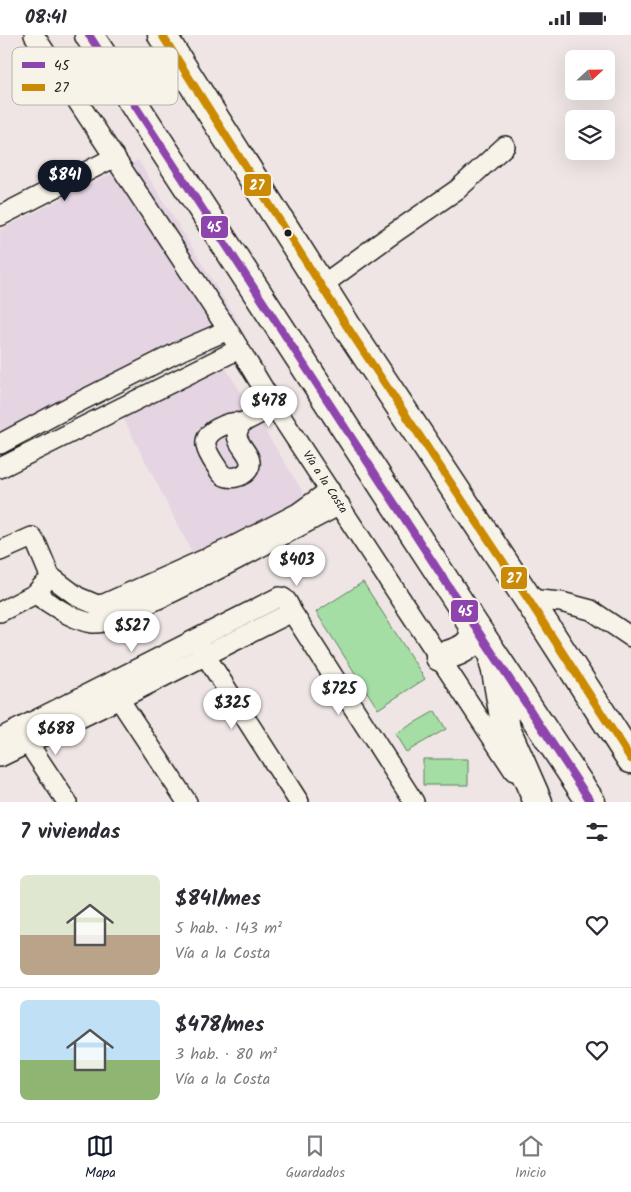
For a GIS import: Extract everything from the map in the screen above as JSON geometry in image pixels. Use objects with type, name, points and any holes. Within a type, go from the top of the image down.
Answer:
[{"type":"highway","points":[[89,35],[97,47]]},
{"type":"highway","points":[[162,35],[170,47]]},
{"type":"highway","points":[[178,60],[321,285],[631,759]]},
{"type":"highway","points":[[135,105],[591,802]]},
{"type":"highway","points":[[440,657],[454,653],[471,641],[474,632],[468,616]]},
{"type":"highway","points":[[488,647],[496,671],[506,729],[538,802]]},
{"type":"street","name":"Vía a la Costa","points":[[34,35],[42,47]]},
{"type":"street","name":"Vía a la Costa","points":[[80,105],[228,331],[274,406],[534,802]]},
{"type":"street","points":[[321,285],[458,189],[505,146]]},
{"type":"street","points":[[0,216],[114,157]]},
{"type":"street","points":[[18,459],[4,442],[71,406],[182,351],[228,331]]},
{"type":"street","points":[[0,468],[239,349]]},
{"type":"street","points":[[182,351],[181,358],[183,363],[193,371]]},
{"type":"street","points":[[241,423],[274,406]]},
{"type":"street","points":[[0,551],[32,537],[50,576],[78,597],[97,605],[104,604],[232,547],[298,513],[335,497]]},
{"type":"street","points":[[35,594],[72,616],[85,621],[94,623],[114,619],[238,559],[335,497]]},
{"type":"street","points":[[0,612],[35,594],[50,576]]},
{"type":"street","points":[[0,757],[23,736],[195,639],[279,597],[285,598],[292,612],[414,802]]},
{"type":"street","points":[[528,599],[562,602],[591,610],[631,637]]},
{"type":"street","points":[[0,737],[23,736],[120,699],[292,612]]},
{"type":"street","points":[[195,639],[299,802]]},
{"type":"street","points":[[120,699],[186,802]]},
{"type":"street","points":[[23,736],[66,802]]},
{"type":"shaded area","points":[[138,160],[240,325],[0,444],[0,230]]},
{"type":"shaded area","points":[[224,365],[311,505],[197,562],[123,418]]},
{"type":"green space","points":[[363,582],[425,679],[378,709],[316,612]]},
{"type":"green space","points":[[435,711],[446,729],[406,752],[395,734]]},
{"type":"green space","points":[[423,759],[468,759],[468,785],[423,785]]},
{"type":"transit line","name":"45","points":[[89,35],[97,47]]},
{"type":"transit line","name":"27","points":[[162,35],[170,47]]},
{"type":"transit line","name":"27","points":[[178,60],[346,325],[528,599],[631,759]]},
{"type":"transit line","name":"45","points":[[135,105],[591,802]]}]
